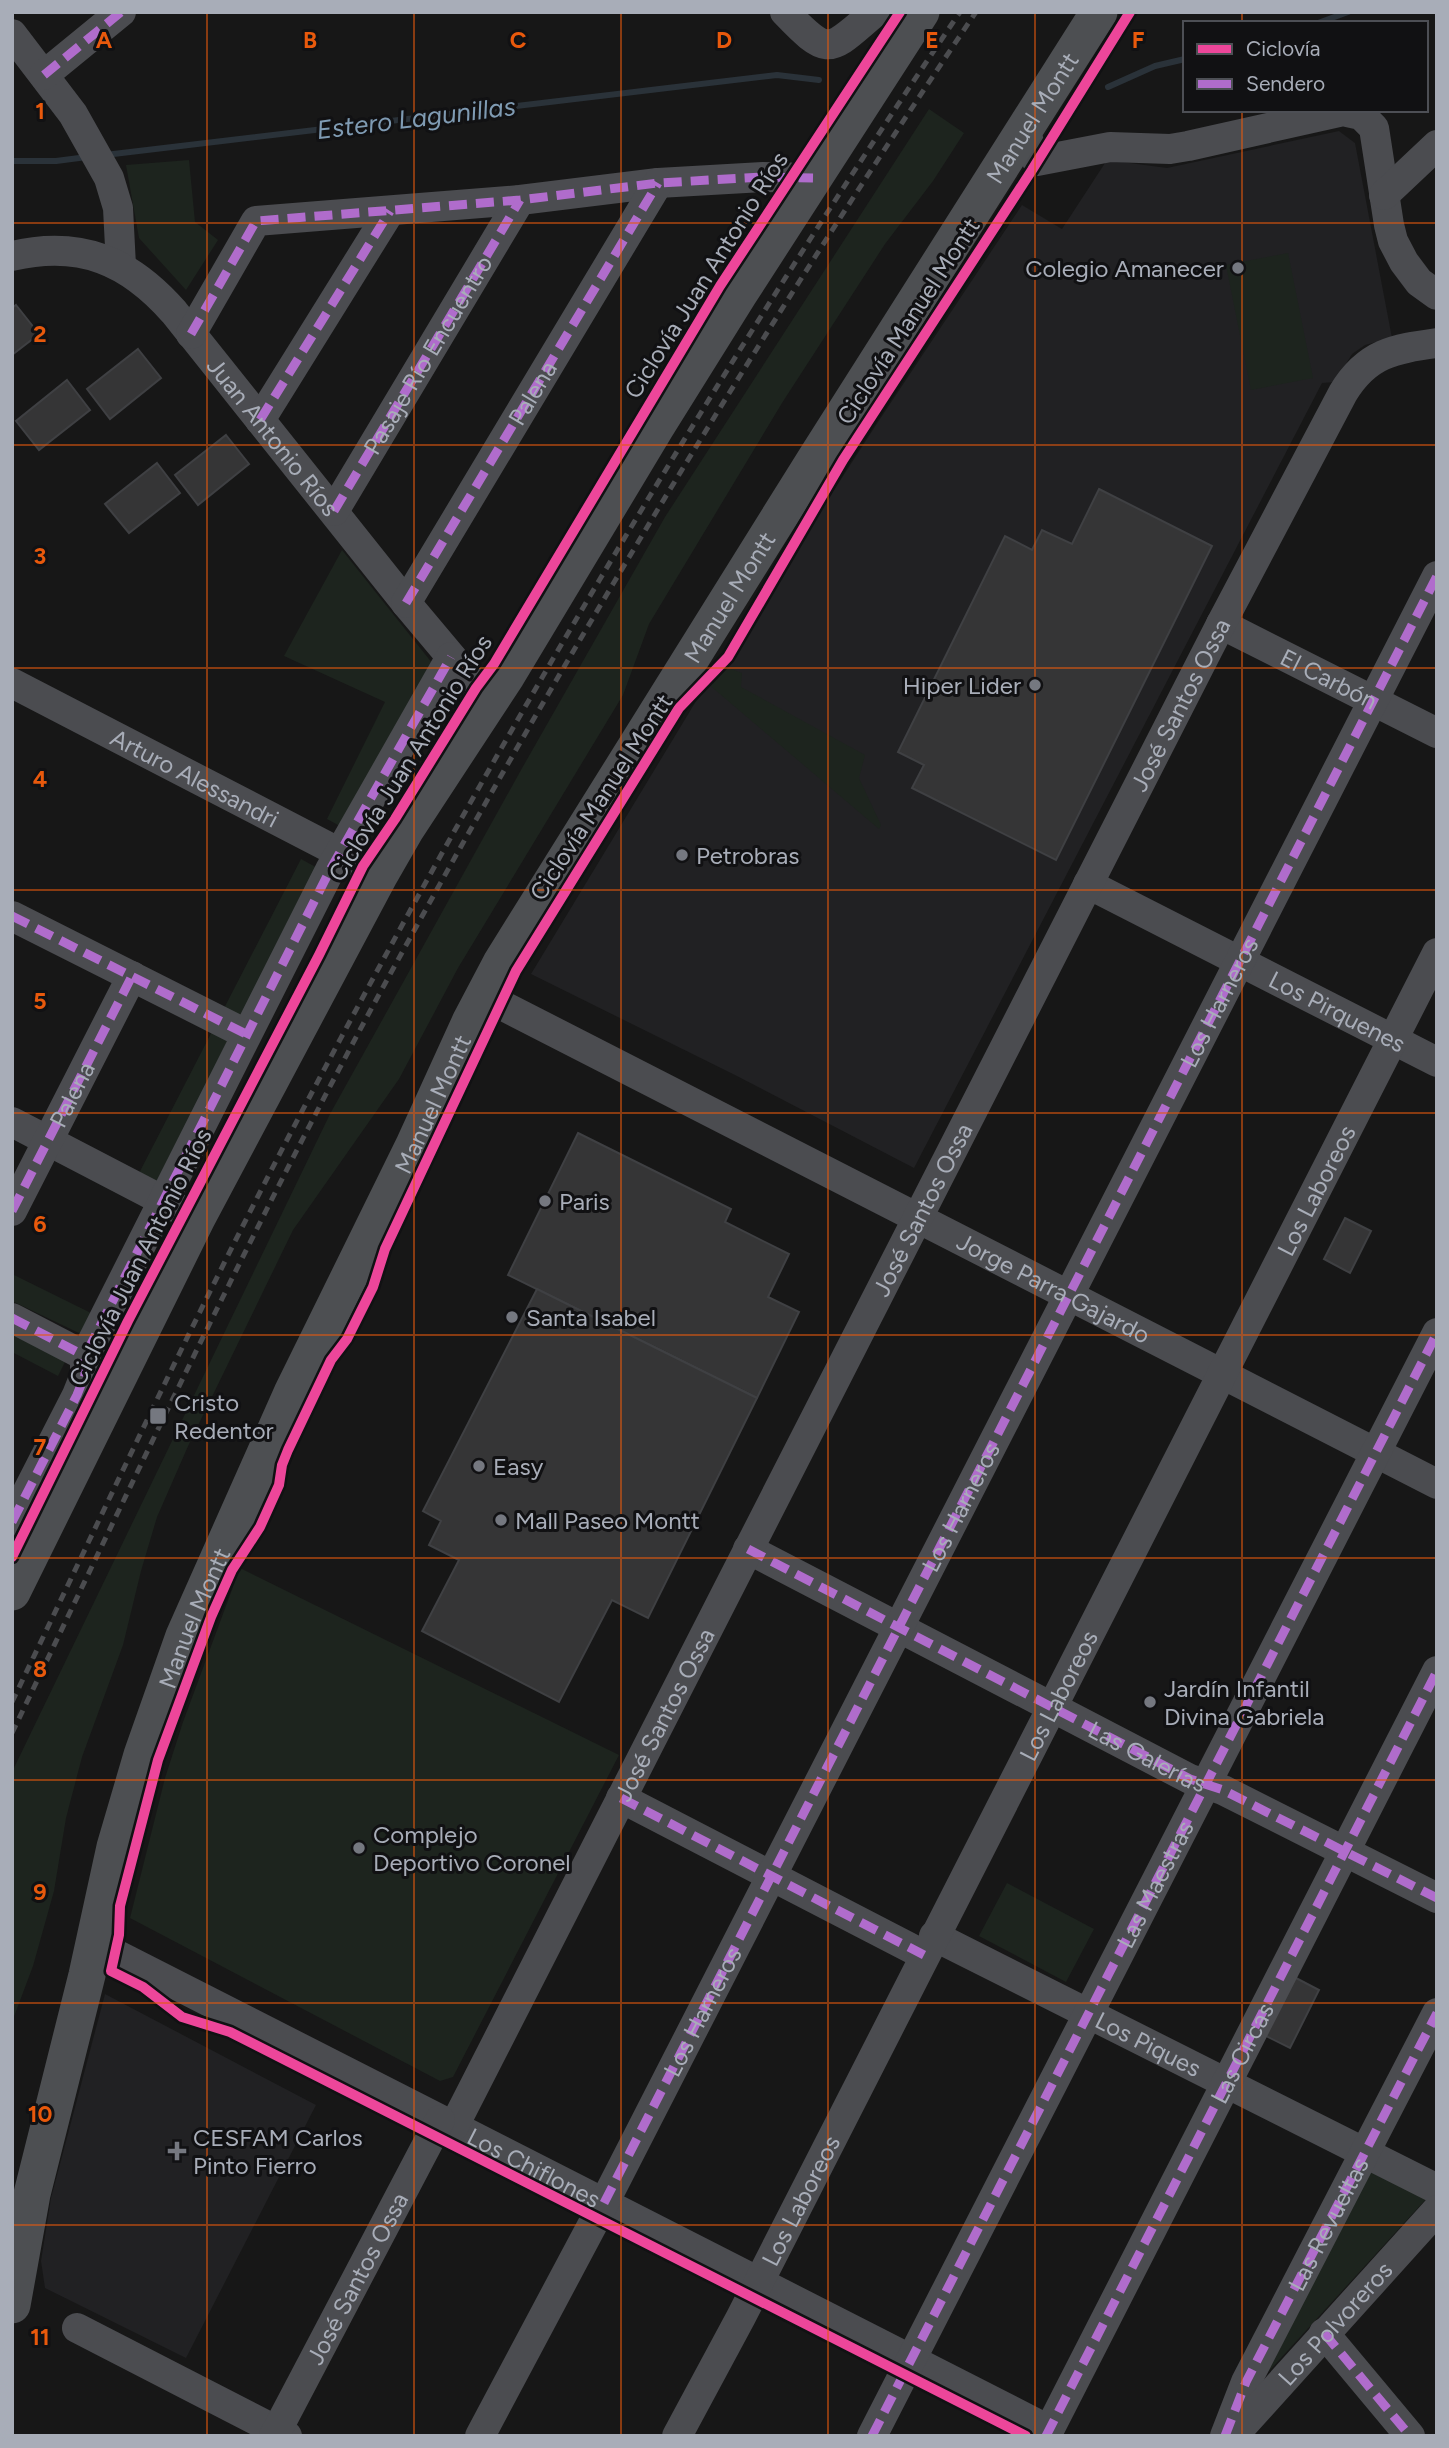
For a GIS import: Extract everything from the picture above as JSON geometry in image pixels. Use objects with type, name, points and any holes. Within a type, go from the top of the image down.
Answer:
[{"type":"main road","points":[[17,1570],[197,1218],[379,876],[490,703],[656,427],[921,12]]},
{"type":"main road","name":"Manuel Montt","points":[[12,2305],[32,2194],[127,1802],[199,1598],[298,1382],[501,963],[1099,12]]},
{"type":"street","points":[[44,75],[121,12]]},
{"type":"street","points":[[785,12],[813,40],[825,45],[842,40],[875,12]]},
{"type":"street","points":[[12,34],[84,130],[109,178],[118,208],[121,266]]},
{"type":"street","points":[[1024,130],[1037,161],[1110,147],[1170,149],[1339,112]]},
{"type":"street","points":[[1354,112],[1368,120],[1374,128],[1393,241],[1419,282],[1437,295]]},
{"type":"street","points":[[1384,195],[1437,145]]},
{"type":"street","points":[[191,334],[256,221],[520,200],[658,183],[763,177],[813,178]]},
{"type":"street","name":"Palena","points":[[406,603],[658,183]]},
{"type":"street","name":"Pasaje Río Encuentro","points":[[334,511],[520,200]]},
{"type":"street","points":[[260,420],[390,211]]},
{"type":"street","name":"Juan Antonio Ríos","points":[[12,256],[39,252],[71,253],[105,260],[121,266],[152,289],[490,703]]},
{"type":"street","name":"José Santos Ossa","points":[[279,2434],[621,1798],[1221,624],[1349,382],[1366,364],[1388,351],[1437,343]]},
{"type":"street","name":"Los Harneros","points":[[480,2436],[604,2203],[1437,576]]},
{"type":"street","name":"El Carbón","points":[[1221,624],[1437,733]]},
{"type":"street","points":[[12,1522],[77,1395],[85,1375],[85,1356],[246,1034],[340,853],[451,657]]},
{"type":"street","name":"Arturo Alessandri","points":[[12,683],[340,853],[379,876]]},
{"type":"street","name":"Los Pirquenes","points":[[1088,884],[1437,1062]]},
{"type":"street","points":[[12,916],[246,1034]]},
{"type":"street","name":"Los Laboreos","points":[[677,2436],[1437,953]]},
{"type":"street","name":"Palena","points":[[12,1211],[132,976]]},
{"type":"street","name":"Jorge Parra Gajardo","points":[[484,996],[1437,1484]]},
{"type":"street","points":[[12,1122],[197,1218]]},
{"type":"street","points":[[12,1318],[85,1356]]},
{"type":"street","name":"Las Maestras","points":[[872,2436],[1437,1333]]},
{"type":"street","name":"Las Galerías","points":[[748,1549],[1190,1779],[1223,1790],[1437,1898]]},
{"type":"street","name":"Las Circas","points":[[1048,2433],[1437,1671]]},
{"type":"street","name":"Los Piques","points":[[621,1798],[771,1876],[1089,2014],[1437,2189]]},
{"type":"street","name":"Los Chiflones","points":[[94,1943],[1048,2433]]},
{"type":"street","name":"Las Revueltas","points":[[1225,2436],[1246,2382],[1437,2012]]},
{"type":"street","name":"Los Polvoreros","points":[[1233,2436],[1437,2210]]},
{"type":"street","points":[[77,2328],[279,2434]]},
{"type":"street","points":[[1324,2333],[1410,2436]]},
{"type":"shaded area","points":[[929,109],[964,133],[933,181],[885,244],[782,403],[649,624],[623,695],[458,968],[399,1079],[293,1230],[189,1444],[157,1517],[123,1645],[82,1757],[66,1818],[54,1891],[33,1966],[12,2022],[12,1772],[330,1114],[665,517]]},
{"type":"shaded area","points":[[1339,131],[1355,143],[1392,338],[1365,345],[1352,354],[1335,382],[1322,383],[914,1168],[531,974],[707,683],[1022,205],[1062,229],[1107,160],[1167,168]]},
{"type":"shaded area","points":[[189,160],[195,222],[218,240],[186,290],[139,238],[126,165]]},
{"type":"shaded area","points":[[1288,253],[1313,378],[1251,390],[1226,265]]},
{"type":"shaded area","points":[[342,550],[452,688],[360,837],[327,819],[385,702],[284,656]]},
{"type":"shaded area","points":[[721,665],[742,673],[741,687],[865,755],[859,778],[881,825],[879,829],[707,683]]},
{"type":"shaded area","points":[[301,859],[334,877],[167,1197],[136,1179]]},
{"type":"shaded area","points":[[12,1274],[91,1313],[81,1334],[12,1301]]},
{"type":"shaded area","points":[[12,1331],[67,1358],[58,1376],[12,1352]]},
{"type":"shaded area","name":"Complejo Deportivo Coronel","points":[[240,1568],[619,1755],[453,2077],[440,2081],[130,1918],[165,1778]]},
{"type":"shaded area","points":[[1007,1883],[1094,1929],[1066,1982],[979,1936]]},
{"type":"shaded area","name":"CESFAM Carlos Pinto Fierro","points":[[105,1994],[316,2105],[186,2358],[45,2288],[41,2261],[51,2198]]},
{"type":"shaded area","points":[[1365,2165],[1427,2198],[1269,2371],[1261,2371]]},
{"type":"building","points":[[16,305],[39,334],[12,355],[12,308]]},
{"type":"building","points":[[138,349],[161,378],[110,419],[87,389]]},
{"type":"building","points":[[67,380],[90,410],[39,450],[16,421]]},
{"type":"building","points":[[226,435],[249,464],[198,505],[175,475]]},
{"type":"building","points":[[157,463],[180,493],[129,533],[105,504]]},
{"type":"building","points":[[1099,489],[1212,546],[1056,860],[912,788],[924,765],[898,752],[1005,536],[1032,550],[1042,530],[1072,544]]},
{"type":"building","points":[[578,1133],[731,1209],[725,1222],[789,1254],[768,1297],[799,1312],[757,1398],[508,1275]]},
{"type":"building","points":[[1345,1218],[1371,1231],[1350,1273],[1324,1259]]},
{"type":"building","points":[[537,1289],[757,1398],[648,1618],[612,1600],[559,1702],[422,1631],[459,1560],[429,1545],[441,1521],[423,1511]]},
{"type":"building","points":[[1294,1977],[1319,1990],[1290,2048],[1264,2035]]},
{"type":"waterway","name":"Estero Lagunillas","points":[[1323,21],[1348,12]]},
{"type":"waterway","name":"Estero Lagunillas","points":[[1108,87],[1155,66],[1183,59]]},
{"type":"waterway","name":"Estero Lagunillas","points":[[105,155],[777,75],[819,80]]},
{"type":"waterway","name":"Estero Lagunillas","points":[[12,161],[56,161],[87,157]]},
{"type":"railway","points":[[12,1702],[270,1173],[460,820],[702,411],[786,277],[960,12]]},
{"type":"railway","points":[[12,1733],[276,1191],[369,1013],[440,885],[585,631],[737,380],[815,256],[976,12]]},
{"type":"marked path","points":[[44,75],[121,12]]},
{"type":"marked path","points":[[191,334],[256,221],[520,200],[658,183],[763,177],[813,178]]},
{"type":"marked path","points":[[406,603],[658,183]]},
{"type":"marked path","points":[[334,511],[520,200]]},
{"type":"marked path","points":[[260,420],[390,211]]},
{"type":"marked path","points":[[604,2203],[1437,576]]},
{"type":"marked path","points":[[12,1522],[77,1395],[85,1375],[85,1356],[330,870],[451,657]]},
{"type":"marked path","points":[[12,916],[246,1034]]},
{"type":"marked path","points":[[12,1211],[132,976]]},
{"type":"marked path","points":[[12,1318],[85,1356]]},
{"type":"marked path","points":[[872,2436],[1437,1333]]},
{"type":"marked path","points":[[748,1549],[1190,1779],[1223,1790],[1437,1898]]},
{"type":"marked path","points":[[1046,2436],[1437,1671]]},
{"type":"marked path","points":[[621,1798],[924,1955]]},
{"type":"marked path","points":[[1225,2436],[1246,2382],[1437,2013]]},
{"type":"marked path","points":[[1324,2333],[1410,2436]]},
{"type":"cycle path","name":"Ciclovía Juan Antonio Ríos","points":[[12,1557],[128,1321],[363,866],[494,664],[720,286],[900,12]]},
{"type":"cycle path","name":"Ciclovía Manuel Montt","points":[[1026,2436],[230,2032],[182,2017],[143,1987],[111,1971],[119,1935],[120,1906],[158,1760],[211,1617],[232,1570],[260,1527],[279,1485],[288,1450],[331,1360],[347,1339],[373,1287],[385,1249],[516,971],[679,708],[728,657],[843,460],[1032,170],[1130,12]]},
{"type":"place","name":"Colegio Amanecer","points":[[1238,268]]},
{"type":"place","name":"Hiper Lider","points":[[1035,685]]},
{"type":"place","name":"Petrobras","points":[[682,855]]},
{"type":"place","name":"Paris","points":[[545,1201]]},
{"type":"place","name":"Santa Isabel","points":[[512,1317]]},
{"type":"place","name":"Cristo Redentor","points":[[158,1416]]},
{"type":"place","name":"Easy","points":[[479,1466]]},
{"type":"place","name":"Mall Paseo Montt","points":[[501,1520]]},
{"type":"place","name":"Jardín Infantil Divina Gabriela","points":[[1150,1702]]},
{"type":"place","name":"Complejo Deportivo Coronel","points":[[359,1848]]},
{"type":"place","name":"CESFAM Carlos Pinto Fierro","points":[[177,2151]]}]
